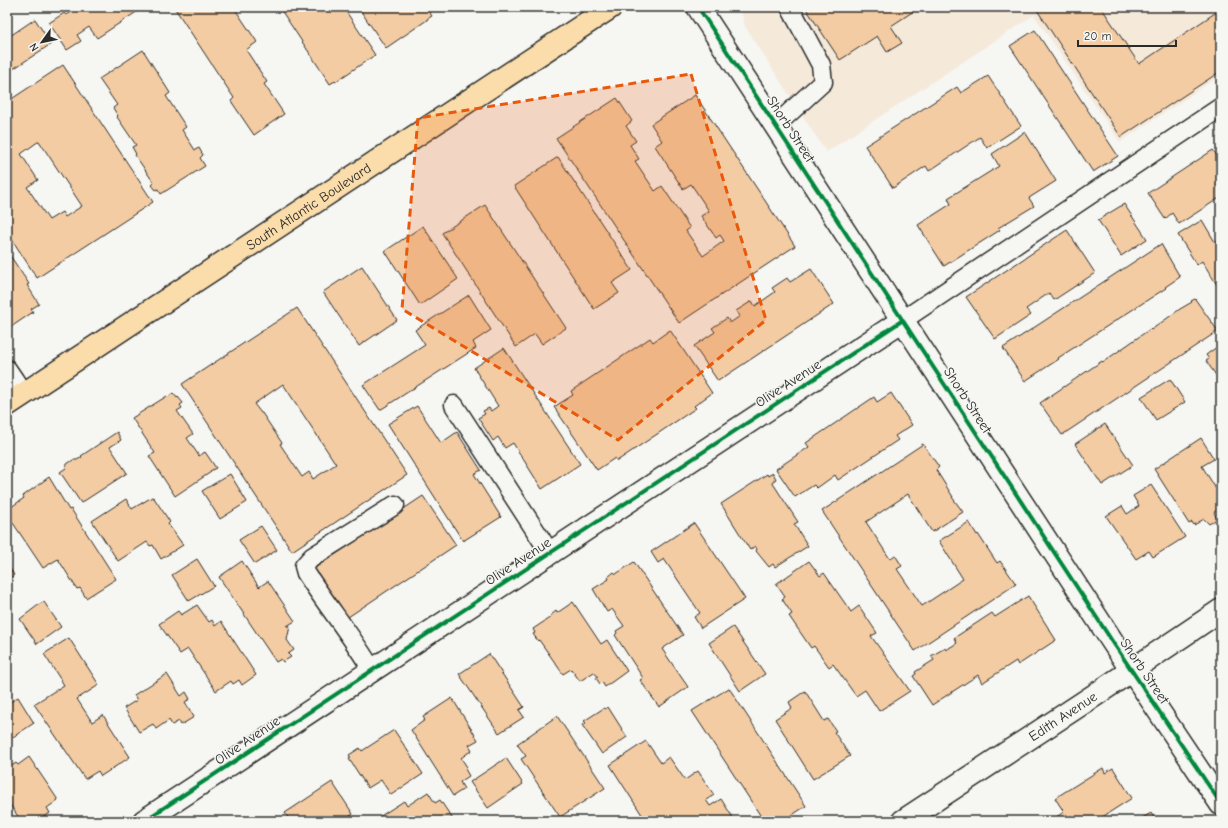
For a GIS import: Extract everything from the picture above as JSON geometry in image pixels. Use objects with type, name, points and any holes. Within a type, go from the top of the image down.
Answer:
[{"type":"main road","name":"South Atlantic Boulevard","points":[[11,402],[610,7]]},
{"type":"street","name":"Shorb Street","points":[[698,7],[1221,804]]},
{"type":"street","name":"Olive Avenue","points":[[144,821],[904,320]]},
{"type":"street","name":"Edith Avenue","points":[[903,821],[1221,610]]},
{"type":"lane","points":[[776,126],[823,82],[821,64],[791,7]]},
{"type":"lane","points":[[904,320],[1220,110]]},
{"type":"lane","points":[[7,369],[11,402]]},
{"type":"lane","points":[[454,405],[550,553]]},
{"type":"lane","points":[[372,670],[360,650],[339,623],[306,573],[304,566],[312,557],[394,505]]},
{"type":"highlighted area","points":[[691,74],[766,320],[618,440],[402,309],[418,118]]},
{"type":"shaded area","points":[[740,7],[1221,7],[1221,75],[1120,142],[1034,15],[826,152],[745,26]]},
{"type":"building","points":[[66,7],[144,7],[97,38],[89,27],[77,35],[81,41],[67,50],[49,23],[64,13],[66,15],[70,13]]},
{"type":"building","points":[[174,7],[239,7],[235,9],[257,42],[246,50],[267,82],[264,84],[284,114],[254,135],[231,101],[234,98]]},
{"type":"building","points":[[279,7],[343,7],[375,55],[330,84]]},
{"type":"building","points":[[358,7],[426,7],[432,16],[386,48]]},
{"type":"building","points":[[805,7],[920,7],[891,26],[902,43],[887,52],[877,36],[840,60]]},
{"type":"building","points":[[1035,7],[1101,7],[1139,64],[1221,9],[1221,71],[1121,137]]},
{"type":"building","points":[[35,19],[51,44],[7,73],[7,38]]},
{"type":"building","points":[[1035,30],[1118,156],[1093,172],[1010,46]]},
{"type":"building","points":[[143,50],[170,93],[166,96],[186,127],[182,130],[195,150],[199,148],[203,155],[200,158],[205,166],[161,194],[158,189],[156,190],[152,185],[154,183],[135,155],[136,154],[132,147],[136,145],[117,117],[118,116],[113,108],[117,105],[99,79]]},
{"type":"building","points":[[63,65],[153,202],[37,278],[7,232],[7,102]],"holes":[[[39,141],[82,206],[65,217],[62,212],[49,220],[27,187],[38,180],[21,154]]]},
{"type":"building","points":[[988,76],[1021,126],[987,148],[980,137],[929,171],[926,166],[893,188],[865,146],[957,87],[961,93]]},
{"type":"building","points":[[695,95],[795,246],[679,323],[556,138],[617,98],[632,121],[626,126],[636,141],[630,145],[639,159],[635,161],[655,191],[662,186],[690,228],[686,231],[703,256],[724,241],[720,235],[716,238],[701,216],[709,211],[691,184],[683,189],[655,146],[662,141],[651,124]]},
{"type":"building","points":[[1025,132],[1056,181],[1029,198],[1034,206],[998,228],[1000,230],[944,266],[918,225],[951,204],[948,198],[999,166],[992,154]]},
{"type":"building","points":[[1213,150],[1221,161],[1221,197],[1179,224],[1172,213],[1165,219],[1148,193]]},
{"type":"building","points":[[558,157],[632,270],[612,283],[619,293],[594,309],[514,186]]},
{"type":"building","points":[[1124,204],[1147,239],[1121,256],[1098,220]]},
{"type":"building","points":[[485,205],[566,328],[542,344],[535,334],[516,347],[442,233]]},
{"type":"building","points":[[1202,220],[1215,242],[1221,238],[1221,287],[1219,288],[1202,261],[1197,265],[1178,235]]},
{"type":"building","points":[[423,226],[458,279],[420,305],[385,251]]},
{"type":"building","points":[[1067,230],[1095,273],[1054,300],[1049,293],[1026,309],[1031,315],[995,339],[966,297]]},
{"type":"building","points":[[1161,244],[1180,277],[1165,287],[1166,288],[1025,381],[1003,348]]},
{"type":"building","points":[[7,251],[29,284],[27,285],[39,304],[31,309],[33,312],[11,327],[9,324],[7,325]]},
{"type":"building","points":[[362,266],[397,320],[359,346],[323,292]]},
{"type":"building","points":[[811,269],[834,304],[718,381],[694,346],[715,332],[712,328],[727,318],[730,323],[740,316],[736,311],[752,301],[755,306],[775,292],[772,288],[787,278],[790,282]]},
{"type":"building","points":[[469,295],[491,330],[473,342],[476,348],[380,410],[363,385],[425,345],[415,330]]},
{"type":"building","points":[[1195,299],[1218,331],[1062,435],[1040,403],[1150,329],[1151,330]]},
{"type":"building","points":[[297,308],[407,475],[292,551],[182,384]],"holes":[[[283,384],[336,464],[313,479],[309,472],[302,477],[280,444],[282,443],[262,413],[254,404]]]},
{"type":"building","points":[[670,330],[712,393],[694,406],[696,408],[617,461],[615,458],[597,470],[554,407],[573,395],[571,391],[650,338],[653,342]]},
{"type":"building","points":[[1221,344],[1221,376],[1218,378],[1206,361],[1209,359],[1206,355]]},
{"type":"building","points":[[504,348],[580,464],[542,489],[513,443],[505,448],[498,437],[493,441],[478,418],[485,414],[483,411],[489,408],[491,411],[498,406],[474,368]]},
{"type":"building","points":[[1170,379],[1185,402],[1156,420],[1141,397]]},
{"type":"building","points":[[173,393],[183,403],[180,405],[182,408],[177,411],[193,434],[187,438],[199,456],[205,452],[216,468],[175,496],[149,456],[155,453],[132,418]]},
{"type":"building","points":[[891,393],[912,425],[895,436],[898,440],[838,480],[835,475],[817,488],[814,485],[795,497],[776,469],[809,447],[806,443],[874,397],[877,402]]},
{"type":"building","points":[[417,406],[441,443],[457,432],[481,470],[474,474],[501,517],[463,541],[388,424]]},
{"type":"building","points":[[1105,424],[1133,465],[1102,485],[1075,444]]},
{"type":"building","points":[[117,432],[121,440],[110,447],[127,473],[81,503],[60,472],[66,468],[67,464],[82,457],[81,456]]},
{"type":"building","points":[[1201,438],[1214,459],[1202,466],[1221,497],[1221,504],[1219,505],[1221,507],[1214,512],[1217,519],[1209,524],[1204,519],[1194,525],[1192,522],[1189,524],[1154,469]]},
{"type":"building","points":[[923,444],[939,467],[936,470],[963,512],[932,532],[908,494],[866,522],[890,559],[895,555],[902,566],[897,569],[922,606],[963,579],[939,541],[969,522],[997,563],[1000,561],[1016,584],[915,651],[822,511]]},
{"type":"building","points":[[773,473],[776,479],[772,482],[798,522],[794,524],[808,546],[775,567],[773,564],[769,567],[756,551],[757,549],[755,546],[750,550],[721,504],[767,474],[768,476]]},
{"type":"building","points":[[230,474],[247,502],[220,519],[202,491]]},
{"type":"building","points":[[49,477],[69,510],[71,509],[116,579],[86,598],[80,588],[77,589],[58,559],[43,568],[7,514],[7,510]]},
{"type":"building","points":[[1151,485],[1185,537],[1153,557],[1149,551],[1136,559],[1106,516],[1122,506],[1127,514],[1139,506],[1133,496]]},
{"type":"building","points":[[423,496],[456,545],[345,619],[312,570]]},
{"type":"building","points":[[152,497],[170,522],[168,524],[183,545],[161,559],[153,545],[150,546],[147,542],[118,561],[92,521],[126,499],[132,509]]},
{"type":"building","points":[[694,523],[745,599],[701,628],[694,617],[700,613],[664,559],[658,563],[651,552]]},
{"type":"building","points":[[261,526],[277,550],[255,564],[239,540]]},
{"type":"building","points":[[197,559],[214,586],[189,601],[172,575]]},
{"type":"building","points":[[242,561],[259,587],[268,581],[295,621],[287,626],[290,626],[287,640],[294,650],[288,654],[291,657],[283,662],[281,659],[276,662],[219,577]]},
{"type":"building","points":[[809,561],[820,576],[824,573],[851,612],[859,606],[877,633],[871,636],[910,691],[879,711],[865,690],[856,696],[833,664],[829,667],[814,646],[811,648],[789,616],[792,614],[782,599],[785,597],[776,584]]},
{"type":"building","points":[[634,562],[683,635],[662,649],[688,687],[659,707],[640,680],[643,678],[615,635],[617,633],[616,631],[624,626],[612,609],[607,612],[593,589],[609,579],[608,577],[614,572],[616,574]]},
{"type":"building","points":[[7,564],[14,575],[7,579]]},
{"type":"building","points":[[1028,596],[1056,640],[1018,665],[1016,661],[982,683],[978,675],[932,705],[913,676],[916,674],[915,672],[934,660],[931,656],[945,648],[946,650],[957,643],[954,638],[992,613],[995,617]]},
{"type":"building","points":[[44,602],[61,627],[37,644],[20,619]]},
{"type":"building","points":[[573,602],[601,644],[607,640],[627,671],[605,687],[602,682],[600,684],[596,678],[598,677],[594,672],[580,681],[571,669],[563,674],[533,634],[535,633],[533,629],[551,617],[550,616],[556,611],[557,613]]},
{"type":"building","points":[[197,605],[209,622],[212,620],[215,626],[221,621],[256,675],[242,685],[239,680],[233,684],[231,681],[216,691],[188,649],[180,654],[159,624],[178,611],[181,615]]},
{"type":"building","points":[[733,627],[765,674],[740,691],[709,643]]},
{"type":"building","points":[[69,638],[99,685],[77,699],[92,722],[103,715],[130,757],[101,776],[98,771],[85,779],[34,704],[64,685],[44,654]]},
{"type":"building","points":[[489,654],[524,707],[519,710],[524,717],[499,733],[459,674]]},
{"type":"building","points":[[167,674],[181,696],[186,692],[190,699],[185,702],[194,717],[181,725],[179,721],[172,725],[169,720],[156,729],[153,724],[139,732],[124,708],[137,700],[134,695]]},
{"type":"building","points":[[729,688],[806,806],[783,821],[764,821],[692,711]]},
{"type":"building","points":[[805,691],[824,721],[828,719],[836,731],[834,732],[850,756],[813,779],[775,719],[792,708],[789,702]]},
{"type":"building","points":[[18,697],[34,723],[7,741],[7,704]]},
{"type":"building","points":[[452,698],[478,740],[469,745],[472,750],[461,758],[467,767],[465,769],[469,776],[460,782],[464,789],[453,796],[411,730],[425,720],[423,717]]},
{"type":"building","points":[[608,707],[627,737],[602,754],[582,725],[586,723],[584,721]]},
{"type":"building","points":[[557,716],[605,788],[560,817],[521,759],[526,756],[517,744]]},
{"type":"building","points":[[394,730],[423,774],[391,795],[381,780],[368,788],[349,759],[351,758],[349,755],[360,748],[362,751]]},
{"type":"building","points":[[646,741],[661,763],[669,757],[685,780],[698,771],[714,795],[706,800],[710,806],[721,799],[735,821],[646,821],[610,765]]},
{"type":"building","points":[[29,757],[58,800],[47,808],[50,813],[38,821],[21,821],[7,800],[7,769],[16,763],[18,765]]},
{"type":"building","points":[[506,758],[523,784],[488,808],[470,782]]},
{"type":"building","points":[[1103,768],[1105,773],[1113,768],[1132,798],[1096,821],[1050,821],[1064,812],[1055,798]]},
{"type":"building","points":[[332,782],[353,814],[343,821],[290,821],[285,813]]},
{"type":"building","points":[[428,792],[435,803],[440,800],[454,821],[382,821],[379,817],[404,801],[407,806]]},
{"type":"building","points":[[1151,813],[1156,821],[1137,821]]},
{"type":"cycle path","points":[[698,7],[1114,644],[1221,804]]},
{"type":"cycle path","points":[[144,821],[903,320]]}]
